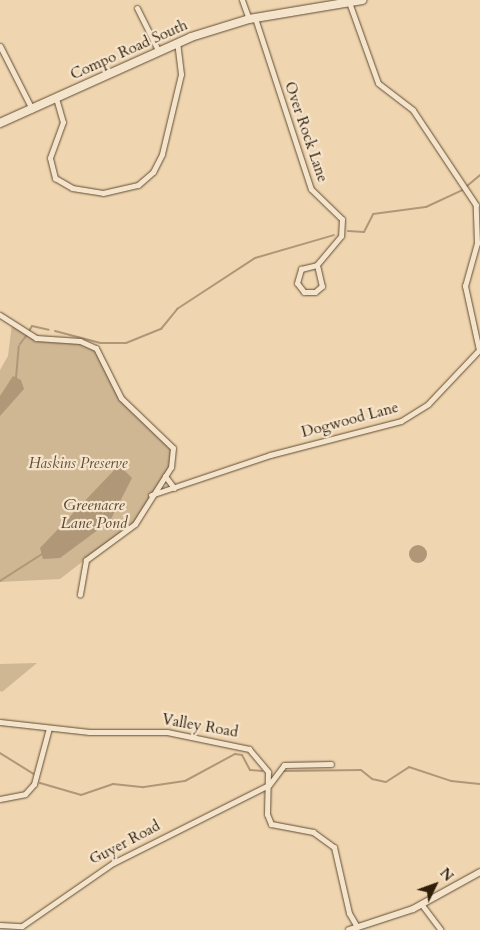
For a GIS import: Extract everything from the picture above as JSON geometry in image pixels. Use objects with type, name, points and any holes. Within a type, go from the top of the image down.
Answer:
[{"type":"main road","name":"Compo Road South","points":[[0,123],[177,42],[252,19],[336,2],[362,0]]},
{"type":"street","name":"Over Rock Lane","points":[[242,0],[252,19],[311,189],[342,219],[341,236],[318,265],[301,269],[297,282],[304,292],[315,292],[322,286],[318,265]]},
{"type":"street","name":"Dogwood Lane","points":[[151,494],[270,455],[401,421],[428,404],[479,350],[465,286],[477,243],[476,205],[413,110],[378,83],[349,2]]},
{"type":"street","points":[[137,8],[158,50]]},
{"type":"street","points":[[56,98],[64,122],[50,158],[55,178],[72,188],[103,192],[138,184],[153,172],[162,154],[182,68],[177,42]]},
{"type":"street","points":[[0,46],[32,109]]},
{"type":"street","points":[[0,315],[36,338],[80,341],[96,348],[121,398],[171,442],[173,461],[165,476],[151,494],[134,524],[86,560],[80,594]]},
{"type":"street","points":[[165,476],[174,488]]},
{"type":"street","name":"Valley Road","points":[[0,722],[48,728],[158,731],[211,738],[249,749],[264,764],[268,772],[267,814],[271,824],[312,832],[334,847],[347,906],[357,927]]},
{"type":"street","points":[[0,799],[30,790],[48,728]]},
{"type":"street","points":[[269,785],[284,765],[331,764]]},
{"type":"street","name":"Guyer Road","points":[[0,925],[22,926],[113,863],[269,785]]},
{"type":"street","points":[[349,930],[422,905],[480,872]]},
{"type":"street","points":[[422,905],[440,930]]},
{"type":"green space","name":"Haskins Preserve","points":[[12,324],[43,339],[92,346],[121,398],[173,448],[173,461],[139,518],[60,579],[0,582],[0,370],[8,356]]},
{"type":"green space","points":[[37,663],[2,692],[0,691],[0,664]]},
{"type":"water","points":[[13,376],[21,380],[24,389],[0,416],[0,396]]},
{"type":"water","name":"Greenacre Lane Pond","points":[[119,465],[132,478],[110,521],[60,558],[43,559],[40,548]]},
{"type":"water","points":[[418,545],[424,548],[427,554],[424,560],[418,563],[412,560],[409,554],[412,548]]},
{"type":"waterway","points":[[467,186],[480,175]]},
{"type":"waterway","points":[[348,231],[364,232],[373,214],[426,207],[462,190]]},
{"type":"waterway","points":[[55,331],[100,343],[126,343],[161,329],[177,309],[255,258],[334,235]]},
{"type":"waterway","points":[[29,331],[32,326],[49,330]]},
{"type":"waterway","points":[[20,344],[26,336]]},
{"type":"waterway","points":[[16,378],[19,346]]},
{"type":"waterway","points":[[0,581],[42,554]]},
{"type":"waterway","points":[[0,753],[33,774]]},
{"type":"waterway","points":[[40,783],[81,795],[113,784],[144,787],[185,781],[235,754],[242,755],[250,770],[262,771]]},
{"type":"waterway","points":[[284,771],[361,770],[372,779],[386,782],[409,767],[451,781],[480,784]]}]
